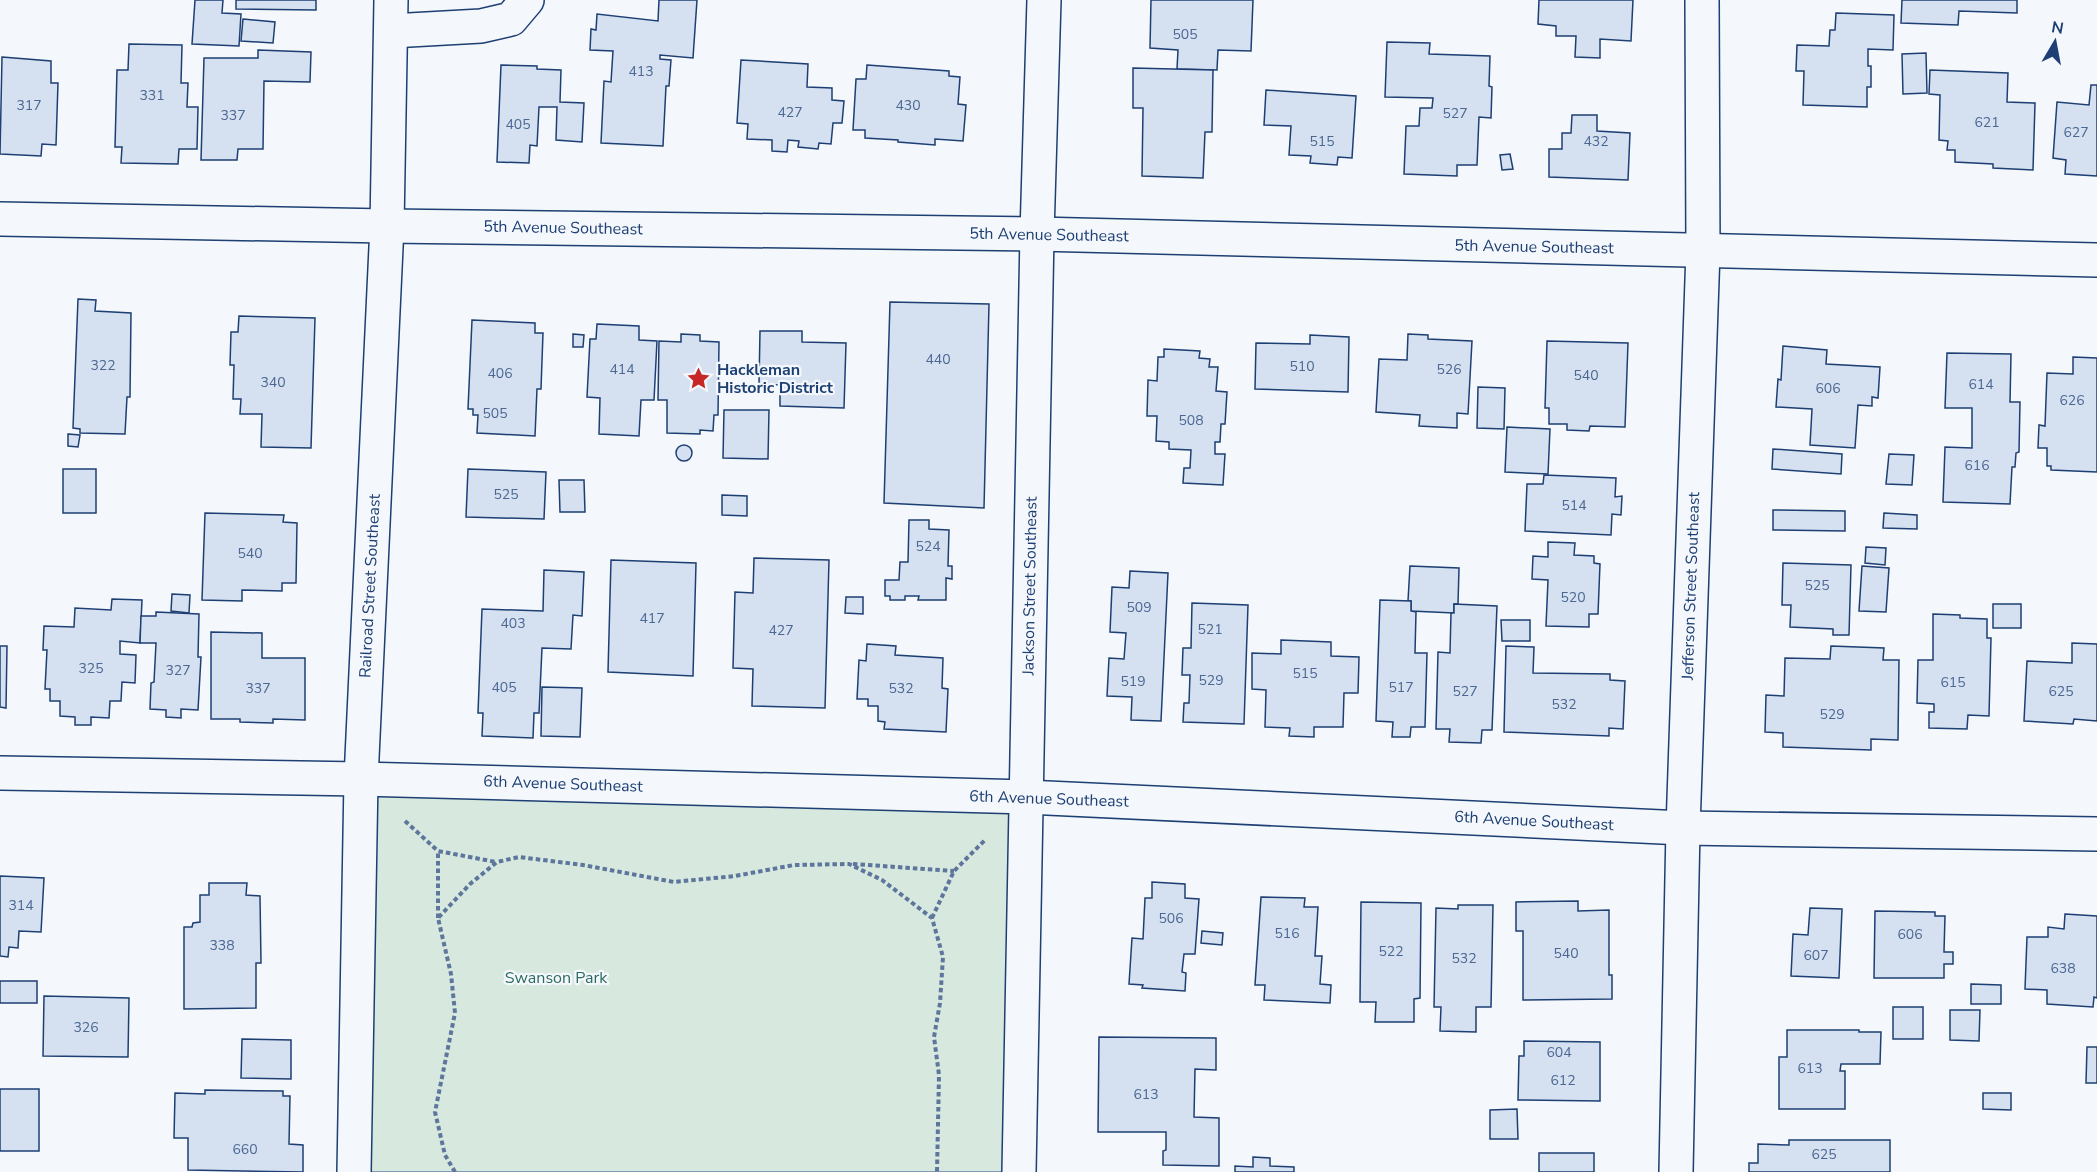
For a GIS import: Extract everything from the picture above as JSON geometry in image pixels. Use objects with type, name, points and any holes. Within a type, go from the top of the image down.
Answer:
[{"type":"street","points":[[391,15],[481,26],[511,19],[527,0]]},
{"type":"street","name":"Jackson Street Southeast","points":[[1019,1172],[1037,234],[1044,0]]},
{"type":"street","name":"Jefferson Street Southeast","points":[[1676,1172],[1683,828],[1703,251],[1702,0]]},
{"type":"street","name":"Railroad Street Southeast","points":[[354,1172],[361,779],[387,226],[391,15]]},
{"type":"street","name":"5th Avenue Southeast","points":[[0,219],[1037,234],[2097,260]]},
{"type":"street","name":"6th Avenue Southeast","points":[[0,773],[361,779],[1026,797],[1683,828],[2097,834]]},
{"type":"path","points":[[455,1172],[445,1155],[435,1112],[455,1013],[451,974],[438,918],[438,851],[497,862],[519,857],[584,865],[674,882],[735,876],[794,865],[849,864],[954,871],[932,918]]},
{"type":"path","points":[[438,918],[470,884],[497,862]]},
{"type":"path","points":[[849,864],[882,880],[897,894],[932,918],[943,957],[940,1003],[934,1036],[939,1075],[937,1172]]},
{"type":"green space","name":"Swanson Park","points":[[361,779],[1026,797],[1023,1172],[354,1172]]},
{"type":"building","points":[[195,0],[223,0],[222,13],[241,14],[239,46],[192,44]]},
{"type":"building","points":[[236,0],[316,0],[316,10],[236,9]]},
{"type":"building","points":[[659,0],[697,0],[693,58],[660,55],[660,59],[671,60],[669,86],[666,86],[663,146],[601,143],[604,81],[611,82],[613,51],[590,50],[591,29],[596,30],[597,14],[658,21]]},
{"type":"building","points":[[1151,0],[1253,0],[1251,51],[1218,50],[1217,70],[1177,69],[1178,50],[1150,48]]},
{"type":"building","points":[[1539,0],[1633,0],[1631,41],[1600,39],[1600,58],[1575,57],[1576,36],[1556,36],[1556,26],[1538,24]]},
{"type":"building","points":[[1902,0],[2017,0],[2017,13],[1959,11],[1958,25],[1901,23]]},
{"type":"building","points":[[1836,13],[1894,15],[1893,50],[1868,49],[1871,87],[1867,87],[1867,107],[1803,105],[1804,71],[1796,71],[1797,45],[1829,46],[1830,30],[1835,30]]},
{"type":"building","points":[[243,19],[275,22],[273,43],[241,41]]},
{"type":"building","points":[[1387,42],[1430,43],[1429,54],[1490,56],[1491,118],[1479,117],[1477,165],[1457,165],[1457,176],[1404,174],[1406,126],[1419,126],[1420,108],[1432,108],[1433,98],[1385,97]]},
{"type":"building","points":[[129,44],[182,45],[181,83],[188,83],[187,107],[198,107],[197,149],[179,149],[178,164],[121,163],[122,147],[115,147],[117,70],[128,70]]},
{"type":"building","points":[[258,50],[311,52],[310,82],[264,81],[263,149],[238,149],[237,160],[201,160],[204,58],[258,58]]},
{"type":"building","points":[[1926,53],[1927,93],[1903,94],[1902,54]]},
{"type":"building","points":[[2,57],[51,61],[51,83],[58,83],[56,145],[42,144],[41,156],[0,154]]},
{"type":"building","points":[[741,60],[808,64],[807,87],[832,88],[832,100],[844,101],[842,123],[833,123],[831,144],[819,143],[818,149],[798,147],[799,141],[788,140],[787,152],[772,151],[772,140],[747,139],[748,124],[737,123]]},
{"type":"building","points":[[501,65],[537,66],[537,69],[561,70],[560,102],[584,103],[582,142],[556,140],[557,107],[539,107],[537,146],[530,145],[529,163],[497,162]]},
{"type":"building","points":[[867,65],[949,71],[949,76],[960,77],[958,104],[966,105],[963,141],[935,139],[935,145],[898,142],[898,140],[865,138],[865,130],[853,130],[856,79],[866,79]]},
{"type":"building","points":[[1133,68],[1213,70],[1212,132],[1205,132],[1203,178],[1142,176],[1143,108],[1133,108]]},
{"type":"building","points":[[1930,70],[2008,73],[2007,102],[2035,103],[2033,170],[1993,168],[1993,164],[1955,162],[1955,150],[1947,150],[1948,141],[1939,140],[1940,95],[1929,94]]},
{"type":"building","points":[[2091,85],[2097,85],[2097,176],[2065,174],[2066,160],[2053,158],[2057,102],[2089,105]]},
{"type":"building","points":[[1266,90],[1356,96],[1352,158],[1338,157],[1337,165],[1310,163],[1311,156],[1289,155],[1291,126],[1264,125]]},
{"type":"building","points":[[1572,115],[1597,115],[1597,131],[1630,133],[1628,180],[1549,177],[1549,149],[1562,149],[1562,133],[1571,133]]},
{"type":"building","points":[[1510,154],[1513,169],[1502,170],[1500,155]]},
{"type":"building","points":[[78,299],[96,300],[95,311],[131,313],[130,397],[127,397],[125,434],[80,433],[80,429],[73,428]]},
{"type":"building","points":[[890,302],[989,304],[984,508],[884,503]]},
{"type":"building","points":[[239,316],[315,318],[311,448],[261,447],[262,414],[240,414],[241,399],[233,399],[234,365],[230,365],[231,332],[238,332]]},
{"type":"building","points":[[472,320],[535,323],[535,333],[543,333],[541,389],[537,389],[535,436],[477,433],[478,415],[473,415],[473,409],[468,409]]},
{"type":"building","points":[[597,324],[639,326],[639,340],[657,341],[654,400],[641,400],[639,436],[599,434],[600,398],[587,397],[590,339],[596,339]]},
{"type":"building","points":[[760,331],[802,331],[802,342],[846,343],[844,408],[780,406],[780,385],[759,384]]},
{"type":"building","points":[[573,334],[584,335],[583,347],[573,347]]},
{"type":"building","points":[[681,334],[700,335],[700,341],[719,342],[718,415],[714,415],[713,431],[700,430],[700,434],[667,433],[667,400],[658,400],[659,341],[681,342]]},
{"type":"building","points":[[1408,334],[1428,335],[1428,339],[1472,341],[1468,414],[1457,413],[1457,428],[1419,426],[1420,415],[1376,412],[1379,359],[1407,360]]},
{"type":"building","points":[[1310,335],[1349,337],[1348,392],[1255,389],[1256,343],[1310,344]]},
{"type":"building","points":[[1547,341],[1628,343],[1625,427],[1590,426],[1589,431],[1567,430],[1567,424],[1549,424],[1549,408],[1545,408]]},
{"type":"building","points":[[1783,346],[1827,350],[1826,364],[1880,367],[1878,398],[1872,397],[1872,406],[1858,405],[1855,448],[1810,445],[1812,409],[1776,407],[1778,379],[1781,380]]},
{"type":"building","points":[[1164,349],[1200,351],[1199,358],[1210,359],[1209,367],[1218,367],[1216,391],[1227,392],[1225,424],[1221,424],[1220,442],[1215,442],[1215,454],[1225,454],[1223,485],[1183,483],[1184,468],[1190,468],[1191,450],[1169,449],[1169,442],[1156,441],[1157,416],[1147,416],[1148,380],[1157,381],[1158,357],[1164,357]]},
{"type":"building","points":[[1947,353],[2011,354],[2010,402],[2020,402],[2019,452],[2016,453],[2015,467],[2012,467],[2010,504],[1943,502],[1945,447],[1972,448],[1972,408],[1945,408]]},
{"type":"building","points":[[2073,357],[2097,358],[2097,472],[2051,470],[2051,466],[2047,466],[2047,448],[2038,448],[2039,425],[2045,426],[2047,373],[2073,374]]},
{"type":"building","points":[[1478,387],[1505,388],[1504,429],[1477,428]]},
{"type":"building","points":[[724,410],[769,410],[768,459],[723,458]]},
{"type":"building","points":[[1507,427],[1550,429],[1548,474],[1505,472]]},
{"type":"building","points":[[68,434],[80,435],[78,447],[68,446]]},
{"type":"building","points":[[684,445],[692,453],[684,461],[676,453]]},
{"type":"building","points":[[1773,449],[1842,454],[1841,474],[1772,469]]},
{"type":"building","points":[[1889,454],[1914,455],[1912,485],[1886,484]]},
{"type":"building","points":[[63,469],[96,469],[96,513],[63,513]]},
{"type":"building","points":[[468,469],[546,472],[544,519],[466,517]]},
{"type":"building","points":[[1544,475],[1616,478],[1615,497],[1622,496],[1621,515],[1612,514],[1611,535],[1525,531],[1527,484],[1543,484]]},
{"type":"building","points":[[559,480],[584,480],[585,512],[560,512]]},
{"type":"building","points":[[722,495],[747,496],[747,516],[722,515]]},
{"type":"building","points":[[1773,510],[1845,511],[1845,531],[1773,530]]},
{"type":"building","points":[[205,513],[284,515],[283,522],[297,523],[296,583],[282,583],[282,591],[242,590],[242,601],[202,600]]},
{"type":"building","points":[[1884,513],[1917,515],[1917,529],[1883,528]]},
{"type":"building","points":[[909,520],[929,520],[929,529],[949,530],[948,566],[952,566],[952,579],[946,578],[946,600],[918,600],[919,596],[905,596],[905,600],[890,600],[890,596],[885,596],[885,580],[899,580],[900,562],[908,562]]},
{"type":"building","points":[[1548,542],[1575,543],[1574,555],[1594,556],[1594,563],[1600,564],[1598,614],[1589,614],[1589,627],[1546,626],[1548,580],[1532,579],[1533,556],[1548,557]]},
{"type":"building","points":[[1866,547],[1886,548],[1885,565],[1865,563]]},
{"type":"building","points":[[754,558],[829,560],[825,708],[752,706],[753,669],[733,668],[735,592],[753,593]]},
{"type":"building","points":[[611,560],[696,563],[693,676],[608,672]]},
{"type":"building","points":[[1783,563],[1851,565],[1849,635],[1833,635],[1833,629],[1790,627],[1791,605],[1782,605]]},
{"type":"building","points":[[1410,566],[1459,568],[1458,604],[1454,604],[1454,613],[1411,611],[1411,601],[1408,601]]},
{"type":"building","points":[[1862,566],[1889,568],[1886,612],[1859,611]]},
{"type":"building","points":[[544,570],[584,572],[582,616],[573,615],[571,649],[542,648],[539,713],[534,713],[533,738],[482,736],[483,713],[478,713],[482,609],[543,611]]},
{"type":"building","points":[[1130,571],[1168,573],[1161,721],[1131,720],[1132,697],[1107,696],[1109,658],[1124,659],[1126,633],[1110,632],[1112,587],[1129,588]]},
{"type":"building","points":[[172,594],[190,595],[189,613],[171,611]]},
{"type":"building","points":[[846,597],[863,597],[863,614],[845,613]]},
{"type":"building","points":[[112,599],[142,600],[140,643],[120,641],[120,654],[136,655],[135,683],[122,682],[121,701],[110,701],[109,718],[91,717],[91,725],[75,725],[75,717],[60,716],[60,701],[50,701],[50,689],[45,689],[47,650],[43,650],[44,626],[74,627],[75,608],[111,610]]},
{"type":"building","points":[[1380,600],[1411,601],[1411,611],[1416,612],[1415,653],[1427,653],[1425,727],[1411,727],[1410,737],[1392,737],[1393,722],[1376,721]]},
{"type":"building","points":[[1192,603],[1248,605],[1244,724],[1183,722],[1184,703],[1189,703],[1190,675],[1182,675],[1183,648],[1191,648]]},
{"type":"building","points":[[1454,604],[1497,606],[1492,730],[1482,730],[1481,743],[1449,742],[1450,729],[1436,729],[1438,652],[1450,653],[1451,613],[1454,613]]},
{"type":"building","points":[[1993,604],[2021,604],[2021,628],[1993,628]]},
{"type":"building","points":[[156,612],[199,614],[198,657],[201,657],[198,710],[181,709],[181,718],[166,717],[166,710],[150,709],[156,643],[140,643],[141,616],[156,616]]},
{"type":"building","points":[[1933,614],[1987,619],[1987,638],[1991,638],[1989,716],[1968,715],[1967,729],[1929,728],[1929,712],[1934,712],[1934,704],[1917,703],[1918,660],[1933,660]]},
{"type":"building","points":[[1501,620],[1530,620],[1530,641],[1502,641]]},
{"type":"building","points":[[211,632],[262,633],[262,658],[305,658],[305,720],[273,719],[273,723],[240,722],[240,719],[211,719]]},
{"type":"building","points":[[1281,640],[1331,642],[1331,656],[1359,657],[1358,693],[1344,693],[1343,727],[1314,727],[1314,737],[1289,736],[1290,728],[1265,727],[1266,690],[1252,689],[1252,653],[1281,654]]},
{"type":"building","points":[[2072,643],[2097,644],[2097,721],[2074,719],[2073,724],[2024,721],[2027,661],[2072,663]]},
{"type":"building","points":[[867,644],[896,646],[895,655],[943,658],[942,688],[948,689],[946,732],[884,729],[885,722],[878,721],[878,706],[868,706],[868,699],[857,699],[859,660],[866,661]]},
{"type":"building","points":[[0,646],[7,646],[6,708],[0,707]]},
{"type":"building","points":[[1506,646],[1534,647],[1533,673],[1610,674],[1610,680],[1625,681],[1623,729],[1609,728],[1609,736],[1504,732]]},
{"type":"building","points":[[1831,646],[1884,648],[1883,660],[1899,660],[1898,740],[1871,739],[1871,750],[1783,747],[1783,733],[1765,732],[1766,695],[1784,696],[1785,658],[1830,659]]},
{"type":"building","points":[[542,687],[582,688],[580,737],[541,736]]},
{"type":"building","points":[[0,876],[44,878],[41,932],[19,931],[18,948],[9,947],[8,957],[0,956]]},
{"type":"building","points":[[1152,882],[1185,884],[1185,898],[1199,899],[1195,954],[1184,954],[1182,972],[1186,973],[1185,991],[1142,988],[1143,985],[1129,984],[1132,938],[1143,939],[1145,898],[1152,898]]},
{"type":"building","points":[[209,883],[247,883],[246,895],[260,896],[261,963],[256,963],[256,1008],[184,1009],[184,927],[192,927],[193,923],[200,922],[200,895],[209,895]]},
{"type":"building","points":[[1261,897],[1305,898],[1304,907],[1318,907],[1315,956],[1322,956],[1320,984],[1331,985],[1330,1003],[1264,1000],[1265,985],[1255,985]]},
{"type":"building","points":[[1578,901],[1578,911],[1609,910],[1609,975],[1612,975],[1612,999],[1523,1000],[1523,931],[1516,931],[1516,902]]},
{"type":"building","points":[[1361,902],[1421,903],[1420,998],[1414,999],[1414,1022],[1375,1022],[1376,1002],[1360,1002]]},
{"type":"building","points":[[1458,905],[1493,905],[1491,1007],[1476,1007],[1476,1032],[1440,1031],[1441,1007],[1434,1007],[1436,908],[1458,909]]},
{"type":"building","points":[[1810,908],[1842,909],[1839,978],[1791,976],[1793,934],[1808,935]]},
{"type":"building","points":[[1875,911],[1935,912],[1935,916],[1945,916],[1944,952],[1953,952],[1953,964],[1944,964],[1944,978],[1874,978]]},
{"type":"building","points":[[2065,914],[2097,916],[2097,998],[2094,997],[2093,1007],[2047,1004],[2047,990],[2025,989],[2027,937],[2048,937],[2048,927],[2064,929]]},
{"type":"building","points":[[1202,931],[1223,933],[1222,945],[1201,943]]},
{"type":"building","points":[[0,981],[37,981],[37,1003],[0,1003]]},
{"type":"building","points":[[1971,984],[2001,985],[2001,1004],[1971,1004]]},
{"type":"building","points":[[44,996],[129,998],[128,1057],[43,1056]]},
{"type":"building","points":[[1893,1007],[1923,1007],[1923,1039],[1893,1039]]},
{"type":"building","points":[[1950,1010],[1980,1010],[1979,1041],[1950,1040]]},
{"type":"building","points":[[1787,1030],[1881,1032],[1880,1064],[1841,1064],[1840,1071],[1845,1071],[1845,1109],[1779,1109],[1779,1057],[1787,1057]]},
{"type":"building","points":[[1099,1037],[1216,1038],[1216,1070],[1195,1069],[1194,1117],[1219,1118],[1219,1166],[1163,1165],[1166,1132],[1098,1132]]},
{"type":"building","points":[[242,1039],[291,1040],[291,1079],[241,1078]]},
{"type":"building","points":[[1524,1041],[1600,1042],[1600,1101],[1518,1100],[1519,1056],[1524,1056]]},
{"type":"building","points":[[2087,1047],[2097,1047],[2097,1083],[2086,1083]]},
{"type":"building","points":[[0,1089],[39,1089],[39,1151],[0,1151]]},
{"type":"building","points":[[205,1090],[283,1091],[283,1096],[290,1096],[289,1144],[303,1145],[303,1172],[188,1170],[188,1138],[174,1138],[175,1093],[205,1094]]},
{"type":"building","points":[[1983,1093],[2011,1093],[2011,1110],[1983,1109]]},
{"type":"building","points":[[1517,1109],[1518,1139],[1490,1139],[1490,1110]]},
{"type":"building","points":[[1789,1140],[1890,1140],[1890,1172],[1749,1172],[1749,1163],[1758,1163],[1758,1144],[1789,1145]]},
{"type":"building","points":[[1539,1153],[1594,1153],[1594,1172],[1539,1172]]},
{"type":"building","points":[[1253,1157],[1270,1158],[1270,1166],[1294,1167],[1294,1172],[1235,1172],[1235,1166],[1253,1167]]},
{"type":"place","name":"Hackleman Historic District","points":[[699,379]]}]
